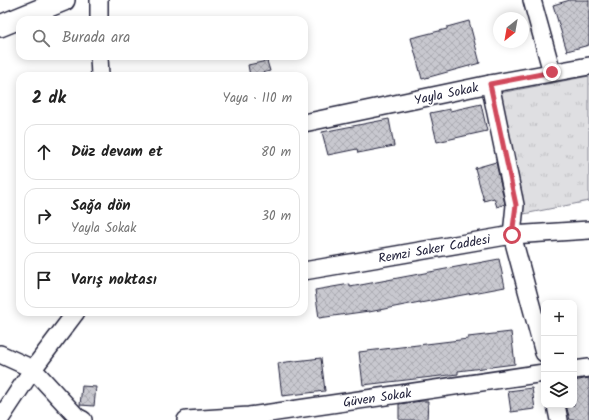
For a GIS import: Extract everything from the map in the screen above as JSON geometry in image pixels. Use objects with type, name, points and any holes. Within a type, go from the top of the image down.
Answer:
[{"type":"main road","points":[[25,16],[64,0]]},
{"type":"main road","points":[[0,26],[16,20]]},
{"type":"street","points":[[99,0],[99,16]]},
{"type":"street","points":[[532,0],[552,72]]},
{"type":"street","points":[[99,60],[100,72]]},
{"type":"street","name":"Yayla Sokak","points":[[308,122],[490,84],[589,66]]},
{"type":"street","points":[[490,84],[516,205],[512,235],[541,343]]},
{"type":"street","name":"Remzi Saker Caddesi","points":[[308,270],[512,235],[589,230]]},
{"type":"street","points":[[0,419],[33,369],[73,316]]},
{"type":"street","points":[[0,354],[33,369],[77,418],[83,420]]},
{"type":"street","points":[[577,370],[589,368]]},
{"type":"street","name":"Güven Sokak","points":[[186,420],[249,416],[541,373]]},
{"type":"street","points":[[557,408],[560,420]]},
{"type":"green space","points":[[589,76],[589,201],[524,214],[500,93]]},
{"type":"building","points":[[570,0],[589,0],[589,45],[567,51],[553,5]]},
{"type":"building","points":[[469,21],[480,63],[422,79],[411,38],[447,29],[447,27]]},
{"type":"building","points":[[267,61],[270,71],[249,72],[248,65]]},
{"type":"building","points":[[481,104],[487,131],[437,142],[430,113],[450,109],[450,111]]},
{"type":"building","points":[[389,119],[394,146],[358,153],[357,149],[328,155],[322,132]]},
{"type":"building","points":[[496,162],[505,204],[497,207],[494,198],[484,201],[475,168]]},
{"type":"building","points":[[499,259],[505,287],[369,312],[319,318],[315,290],[350,284],[350,287]]},
{"type":"building","points":[[511,332],[515,364],[458,371],[458,374],[363,385],[359,352],[468,339],[468,337]]},
{"type":"building","points":[[321,358],[325,391],[282,396],[278,363]]},
{"type":"building","points":[[589,378],[589,420],[570,420],[567,408],[577,408],[577,380]]},
{"type":"building","points":[[82,386],[96,387],[94,406],[80,405]]},
{"type":"building","points":[[532,388],[535,409],[511,412],[508,391]]},
{"type":"building","points":[[428,401],[427,420],[399,420],[399,404]]},
{"type":"route","points":[[512,235],[516,205],[490,84],[552,72]]}]
